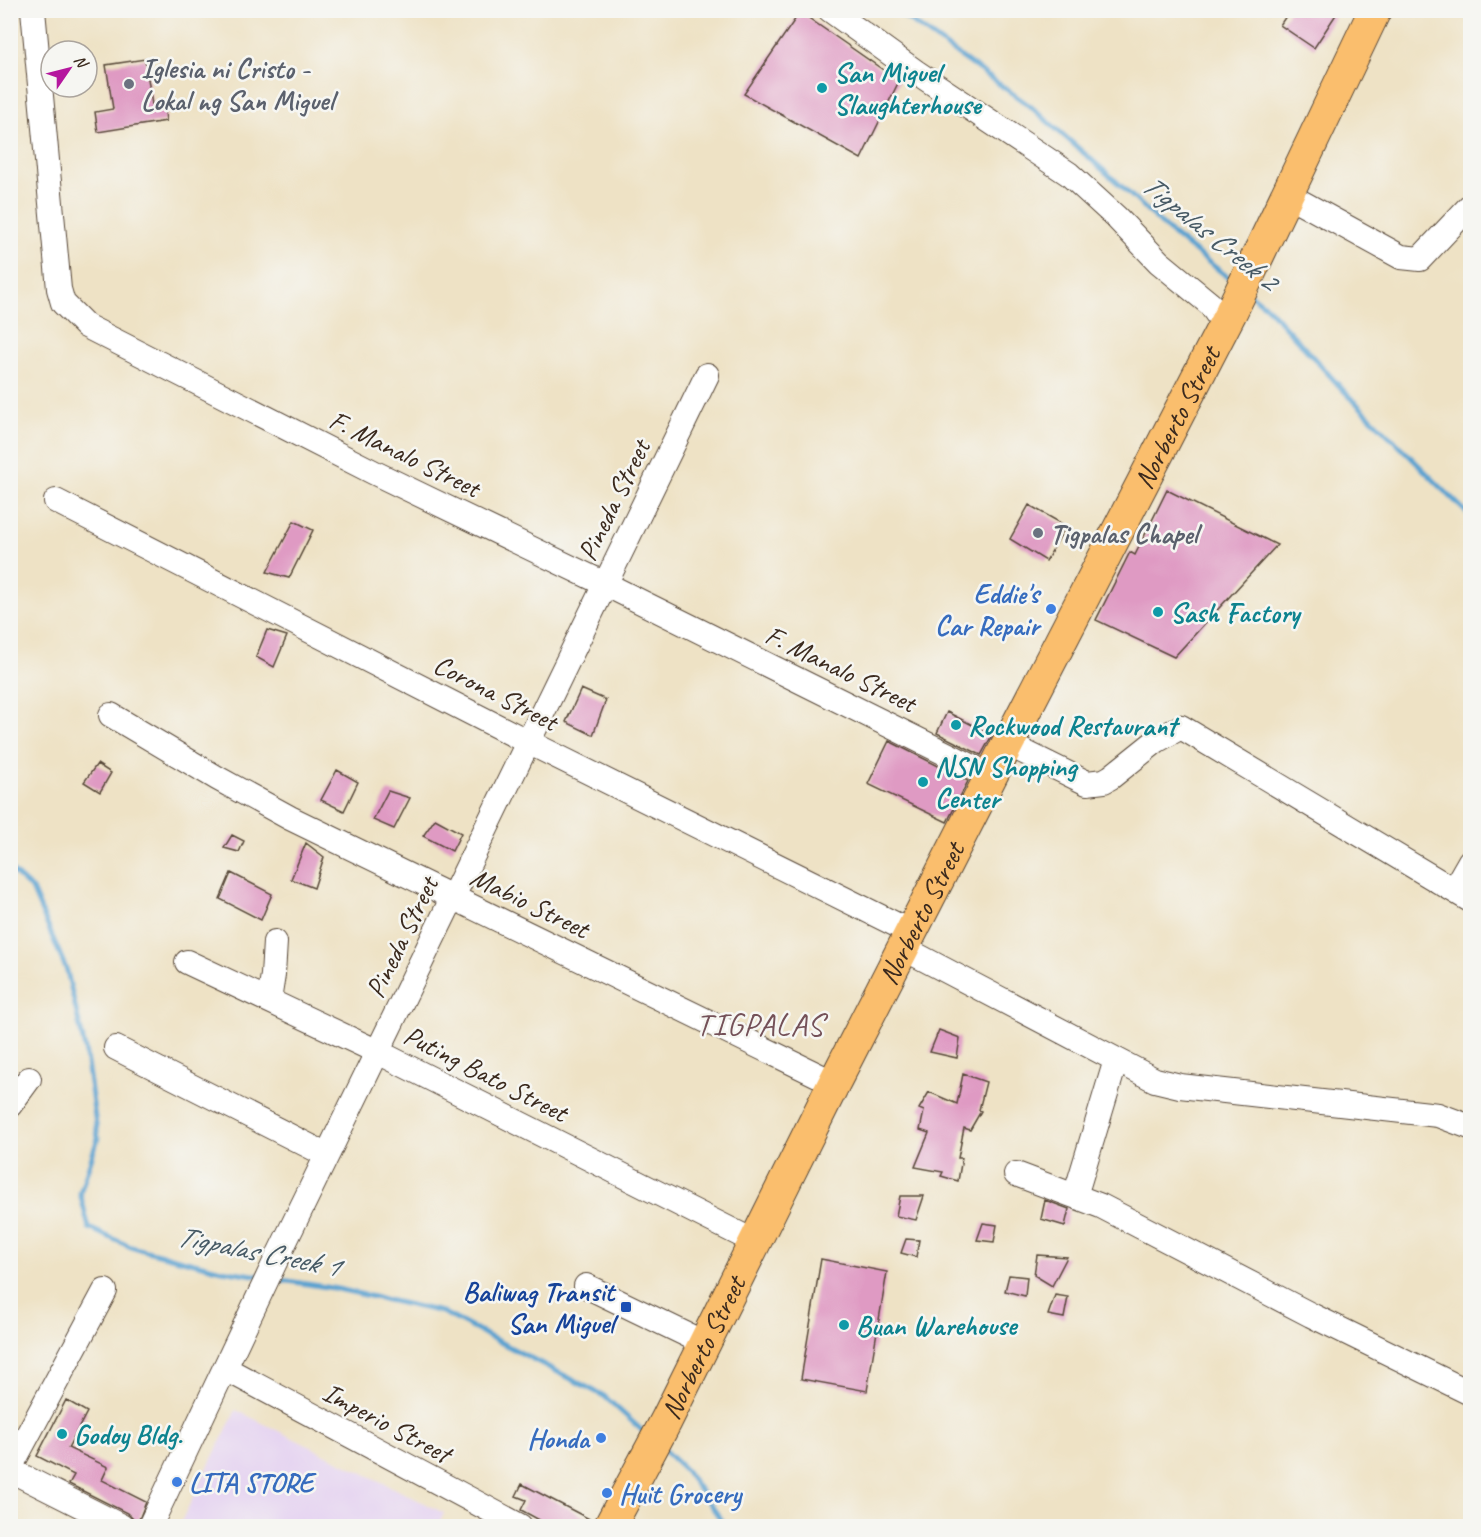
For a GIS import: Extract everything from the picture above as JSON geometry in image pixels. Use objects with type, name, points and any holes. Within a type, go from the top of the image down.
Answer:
[{"type":"main road","name":"Norberto Street","points":[[610,1527],[666,1421],[834,1083],[1227,318],[1375,10]]},
{"type":"street","name":"F. Manalo Street","points":[[33,10],[59,290],[63,303],[86,326],[375,473],[605,584],[991,776]]},
{"type":"street","points":[[830,10],[916,72],[1069,174],[1116,217],[1159,262],[1227,318]]},
{"type":"street","points":[[1286,194],[1401,257],[1420,259],[1470,206]]},
{"type":"street","name":"Pineda Street","points":[[150,1527],[276,1260],[707,375]]},
{"type":"street","name":"Corona Street","points":[[56,501],[528,742],[907,940],[1155,1080],[1180,1086],[1438,1115],[1470,1127]]},
{"type":"street","name":"Mabio Street","points":[[111,715],[290,818],[834,1083]]},
{"type":"street","points":[[1008,744],[1088,783],[1104,781],[1111,777],[1156,741],[1181,727],[1462,895],[1470,861]]},
{"type":"street","points":[[269,1000],[275,942]]},
{"type":"street","name":"Puting Bato Street","points":[[187,962],[378,1052],[755,1242]]},
{"type":"street","points":[[116,1048],[327,1155]]},
{"type":"street","points":[[1075,1196],[1116,1060]]},
{"type":"street","points":[[10,1105],[29,1078]]},
{"type":"street","points":[[1016,1174],[1101,1206],[1311,1315],[1470,1393]]},
{"type":"street","points":[[586,1286],[704,1343]]},
{"type":"street","points":[[105,1291],[10,1469],[121,1527]]},
{"type":"street","name":"Imperio Street","points":[[226,1369],[487,1519],[520,1527]]},
{"type":"shaded area","points":[[236,1410],[444,1513],[438,1526],[179,1526]]},
{"type":"building","points":[[1290,10],[1339,10],[1314,48],[1280,25]]},
{"type":"building","name":"San Miguel Slaughterhouse","points":[[800,12],[899,81],[861,159],[744,94]]},
{"type":"building","name":"Iglesia ni Cristo - Lokal ng San Miguel","points":[[145,59],[152,105],[164,103],[166,121],[98,132],[95,112],[113,109],[106,65]]},
{"type":"building","points":[[1167,490],[1277,545],[1174,657],[1096,620],[1130,552],[1135,555]]},
{"type":"building","name":"Tigpalas Chapel","points":[[1029,505],[1066,526],[1046,561],[1010,539]]},
{"type":"building","points":[[294,521],[313,530],[289,578],[267,572]]},
{"type":"building","points":[[267,630],[287,636],[274,667],[256,657]]},
{"type":"building","points":[[581,689],[606,700],[593,735],[566,722]]},
{"type":"building","name":"Rockwood Restaurant","points":[[947,712],[992,735],[981,755],[937,733]]},
{"type":"building","name":"NSN Shopping Center","points":[[889,741],[968,781],[947,822],[868,784]]},
{"type":"building","points":[[97,764],[111,773],[100,792],[84,782]]},
{"type":"building","points":[[337,770],[358,782],[344,811],[321,800]]},
{"type":"building","points":[[388,791],[410,798],[394,829],[373,820]]},
{"type":"building","points":[[435,819],[461,833],[452,851],[423,836]]},
{"type":"building","points":[[232,835],[244,841],[239,852],[224,848]]},
{"type":"building","points":[[306,843],[324,857],[314,888],[291,879]]},
{"type":"building","points":[[231,873],[272,894],[261,920],[220,899]]},
{"type":"building","points":[[939,1030],[960,1038],[957,1058],[930,1052]]},
{"type":"building","points":[[963,1074],[986,1082],[979,1110],[981,1111],[970,1130],[964,1128],[958,1158],[962,1158],[958,1181],[941,1176],[943,1172],[915,1167],[929,1133],[920,1130],[924,1111],[919,1109],[929,1092],[957,1104]]},
{"type":"building","points":[[900,1196],[924,1196],[916,1220],[896,1216]]},
{"type":"building","points":[[1045,1200],[1069,1209],[1065,1226],[1041,1219]]},
{"type":"building","points":[[983,1223],[997,1225],[994,1242],[977,1240]]},
{"type":"building","points":[[906,1239],[919,1240],[916,1257],[901,1253]]},
{"type":"building","points":[[1037,1255],[1067,1257],[1052,1286],[1034,1275]]},
{"type":"building","name":"Buan Warehouse","points":[[821,1259],[887,1272],[867,1391],[801,1379]]},
{"type":"building","points":[[1009,1275],[1027,1277],[1025,1296],[1005,1291]]},
{"type":"building","points":[[1055,1295],[1068,1297],[1064,1318],[1048,1315]]},
{"type":"building","points":[[66,1400],[87,1412],[68,1448],[108,1467],[102,1480],[146,1502],[136,1527],[133,1519],[127,1513],[69,1484],[74,1475],[37,1456]]},
{"type":"building","points":[[522,1484],[593,1521],[592,1527],[552,1527],[521,1510],[526,1500],[516,1496]]},
{"type":"waterway","name":"Tigpalas Creek 2","points":[[895,10],[1030,106],[1171,233],[1233,281]]},
{"type":"waterway","name":"Tigpalas Creek 2","points":[[1250,294],[1267,307],[1344,391],[1470,516]]},
{"type":"waterway","name":"Tigpalas Creek 1","points":[[10,869],[32,889],[67,971],[85,1049],[98,1138],[80,1193],[89,1228],[131,1247],[222,1270],[260,1276]]},
{"type":"waterway","name":"Tigpalas Creek 1","points":[[275,1279],[333,1288],[442,1312],[604,1396],[647,1435]]},
{"type":"waterway","name":"Tigpalas Creek 1","points":[[663,1449],[685,1470],[726,1526]]},
{"type":"place","name":"Iglesia ni Cristo - Lokal ng San Miguel","points":[[129,84]]},
{"type":"place","name":"San Miguel Slaughterhouse","points":[[822,88]]},
{"type":"place","name":"Tigpalas Chapel","points":[[1038,533]]},
{"type":"place","name":"Eddie's Car Repair","points":[[1051,609]]},
{"type":"place","name":"Sash Factory","points":[[1158,612]]},
{"type":"place","name":"Rockwood Restaurant","points":[[956,725]]},
{"type":"place","name":"NSN Shopping Center","points":[[923,782]]},
{"type":"place","name":"Baliwag Transit San Miguel","points":[[626,1307]]},
{"type":"place","name":"Buan Warehouse","points":[[844,1325]]},
{"type":"place","name":"Godoy Bldg.","points":[[62,1434]]},
{"type":"place","name":"Honda","points":[[601,1438]]},
{"type":"place","name":"LITA STORE","points":[[177,1482]]},
{"type":"place","name":"Huit Grocery","points":[[607,1493]]},
{"type":"district","name":"TIGPALAS","points":[[760,1024]]}]
